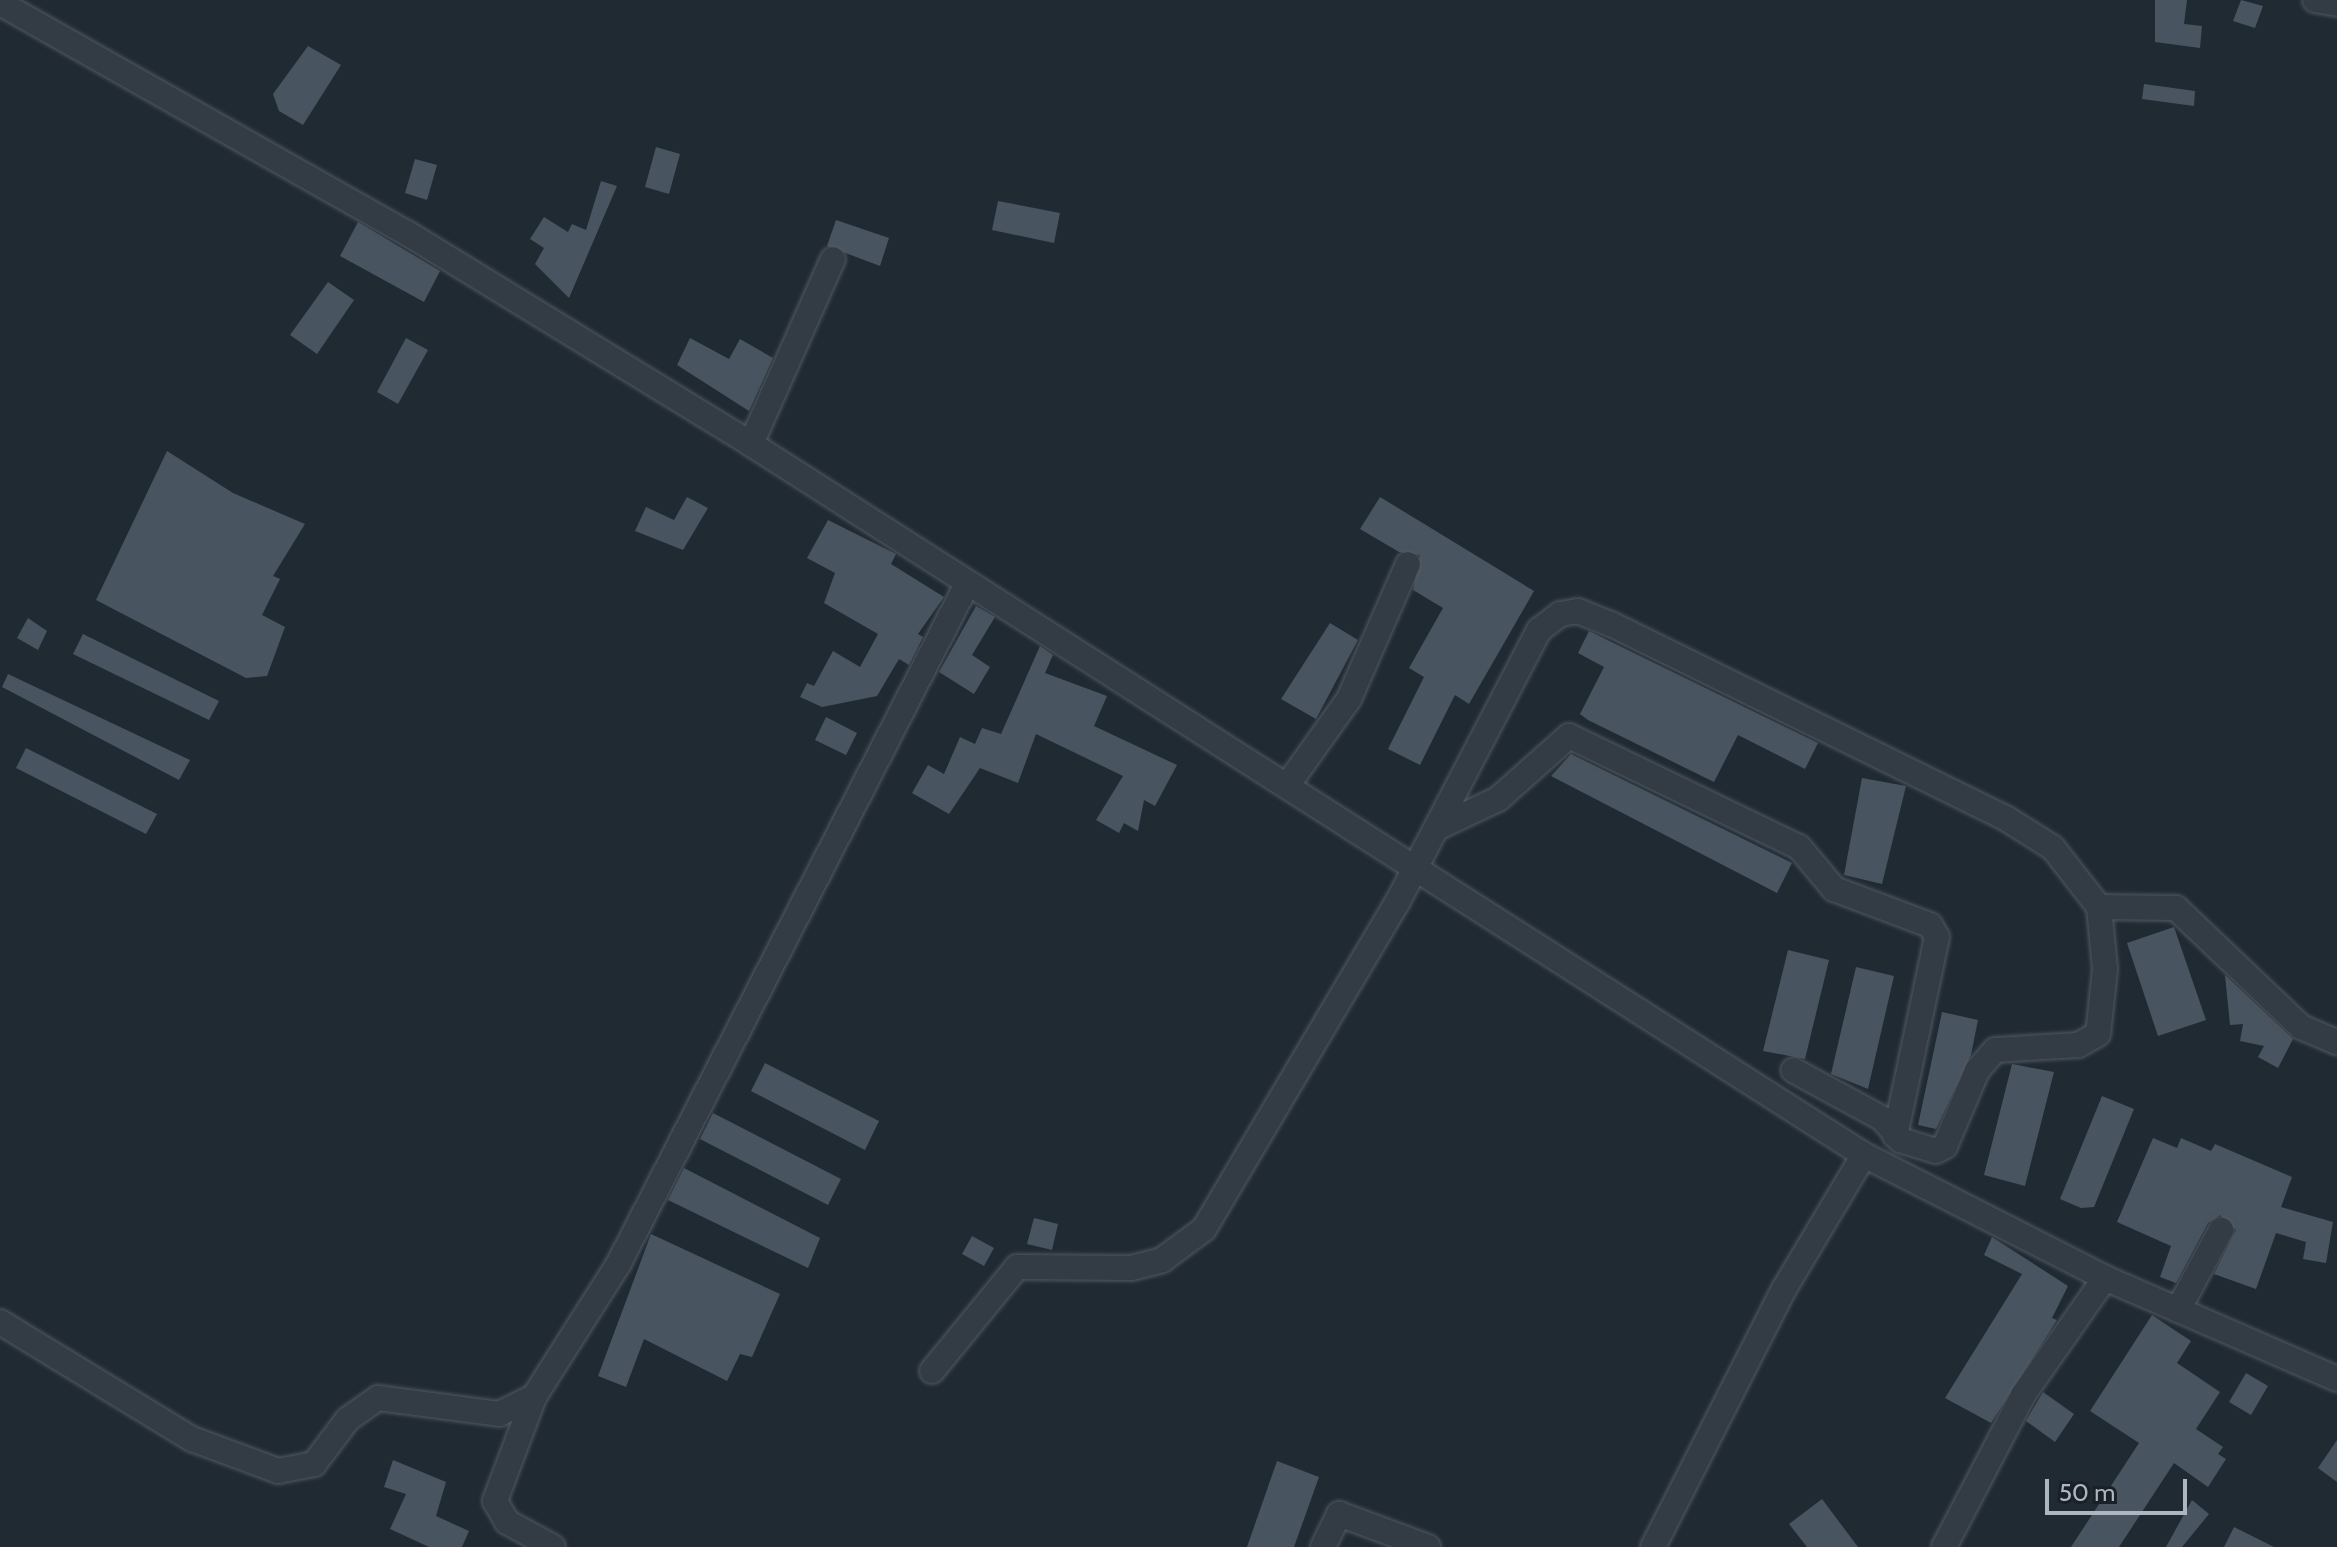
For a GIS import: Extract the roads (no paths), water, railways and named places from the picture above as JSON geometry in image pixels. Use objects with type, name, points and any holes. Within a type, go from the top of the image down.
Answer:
[{"type":"street","points":[[2315,0],[2337,4]]},
{"type":"street","points":[[0,3],[394,225],[751,444],[967,584],[1419,864],[1864,1155],[2105,1278],[2336,1377]]},
{"type":"street","points":[[751,444],[833,259]]},
{"type":"street","points":[[1289,783],[1349,699],[1408,564]]},
{"type":"street","points":[[553,1547],[507,1522],[495,1501],[534,1397],[619,1263],[967,584]]},
{"type":"street","points":[[932,1371],[1017,1267],[1131,1268],[1188,1246],[1242,1175],[1419,864],[1539,630],[1560,614],[1578,611],[2015,823],[2053,848],[2099,907],[2105,969],[2098,1034],[2078,1045],[1995,1050],[1977,1071],[1945,1146],[1921,1148],[1895,1136],[1883,1119],[1793,1070]]},
{"type":"street","points":[[1437,828],[1498,799],[1569,736],[1799,847],[1834,889],[1930,925],[1937,937],[1895,1136]]},
{"type":"street","points":[[2099,907],[2176,908],[2301,1027],[2337,1042]]},
{"type":"street","points":[[1653,1547],[1784,1289],[1864,1155]]},
{"type":"street","points":[[2178,1310],[2221,1230]]},
{"type":"street","points":[[1944,1547],[2023,1395],[2105,1278]]},
{"type":"street","points":[[0,1322],[192,1439],[278,1471],[314,1464],[348,1419],[378,1398],[499,1414],[534,1397]]},
{"type":"street","points":[[1323,1547],[1339,1514],[1428,1547]]}]
